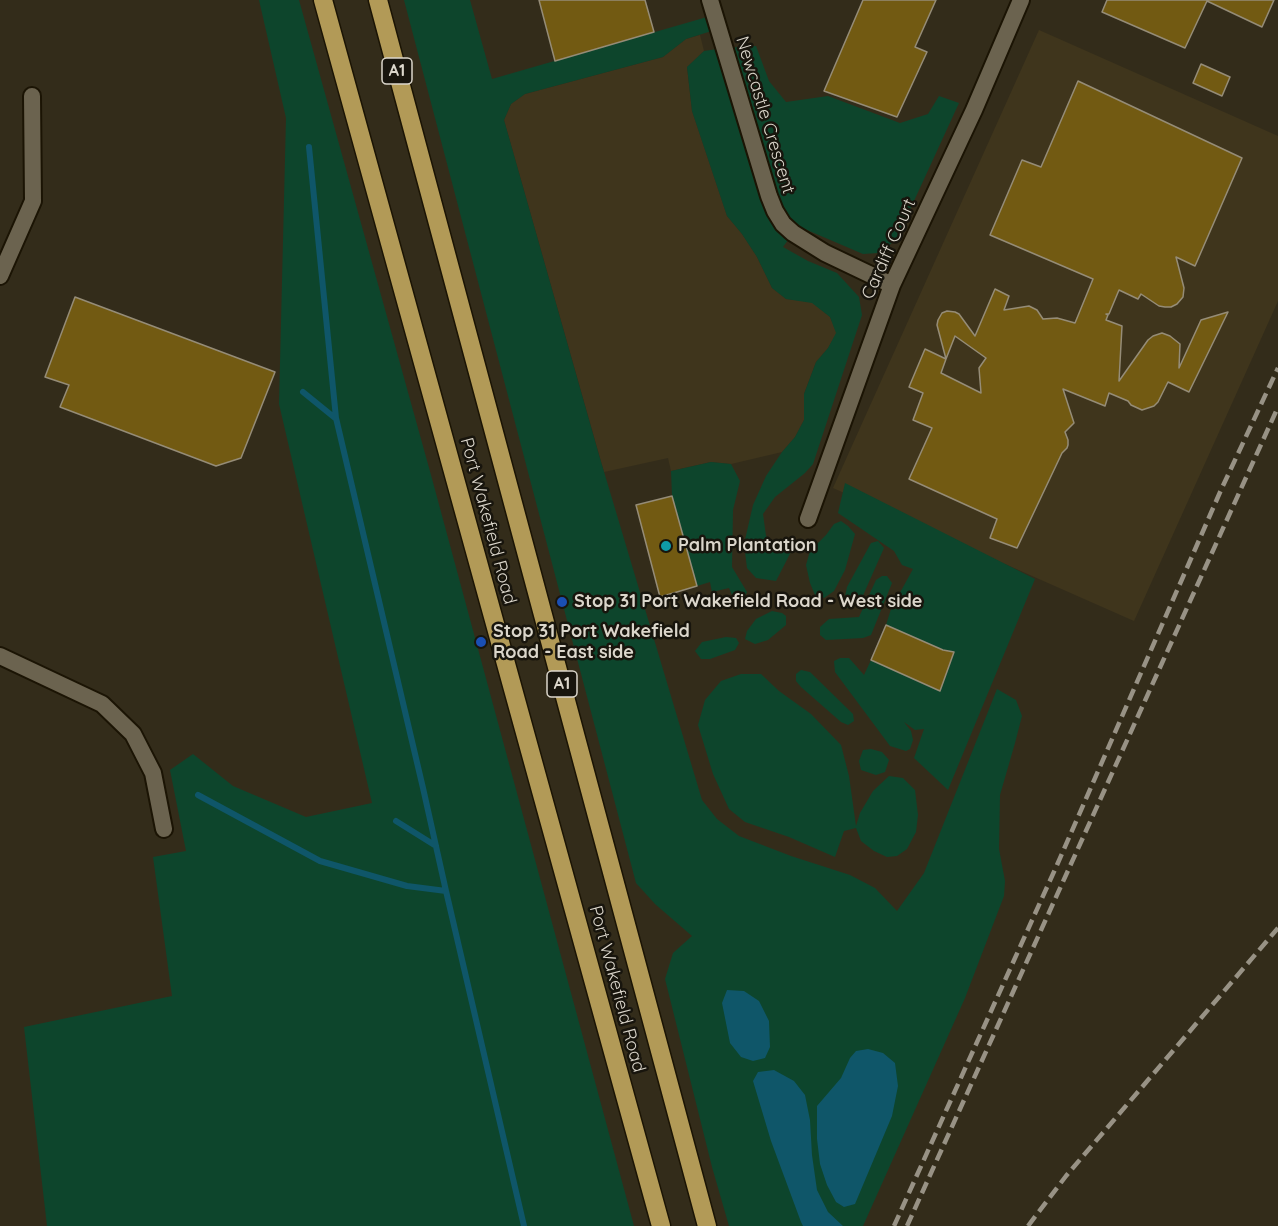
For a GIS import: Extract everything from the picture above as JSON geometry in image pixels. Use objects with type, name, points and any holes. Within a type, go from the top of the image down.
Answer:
[{"type":"highway","name":"Port Wakefield Road","points":[[323,0],[661,1226]]},
{"type":"highway","name":"Port Wakefield Road","points":[[378,0],[707,1226]]},
{"type":"street","name":"Newcastle Crescent","points":[[710,0],[769,196],[783,224],[825,253],[892,285]]},
{"type":"street","name":"Cardiff Court","points":[[808,519],[892,285],[974,110],[1021,0]]},
{"type":"street","points":[[0,276],[33,201],[32,96]]},
{"type":"street","points":[[0,656],[102,704],[133,734],[153,773],[164,829]]},
{"type":"shaded area","points":[[1039,30],[1278,136],[1278,301],[1134,621],[833,488]]},
{"type":"shaded area","points":[[700,35],[704,51],[687,67],[692,111],[727,216],[757,257],[772,288],[786,299],[812,302],[830,317],[837,333],[816,362],[804,394],[804,420],[795,437],[782,452],[731,464],[711,462],[671,471],[668,458],[604,472],[504,120],[511,104],[525,94],[663,57],[686,39]]},
{"type":"green space","points":[[259,0],[299,0],[431,475],[634,1226],[47,1226],[24,1027],[172,996],[153,857],[186,851],[170,770],[193,754],[233,786],[306,817],[372,803],[279,404],[286,118]]},
{"type":"green space","points":[[404,0],[470,0],[492,79],[714,15],[718,29],[686,39],[663,57],[525,94],[511,104],[504,120],[599,455],[702,800],[717,819],[739,836],[850,875],[875,888],[897,911],[924,873],[997,689],[1016,700],[1022,716],[1000,795],[999,849],[1005,881],[1004,896],[965,998],[863,1226],[729,1226],[665,979],[673,953],[692,936],[655,904],[636,883]]},
{"type":"green space","points":[[756,46],[769,81],[786,102],[828,96],[900,123],[928,114],[939,96],[959,103],[896,240],[878,253],[863,254],[800,227],[783,247],[837,273],[859,297],[862,315],[813,464],[775,497],[763,514],[766,536],[780,546],[793,548],[776,581],[756,578],[747,568],[744,544],[753,505],[766,476],[795,437],[804,420],[804,394],[816,362],[828,348],[836,333],[830,317],[812,303],[786,299],[772,288],[757,257],[727,216],[692,111],[687,67],[704,51]]},
{"type":"green space","points":[[711,462],[731,464],[740,481],[733,510],[732,567],[747,592],[738,609],[729,588],[712,592],[710,582],[697,586],[672,496],[671,471]]},
{"type":"green space","points":[[845,483],[1035,579],[948,790],[914,758],[924,729],[915,730],[904,722],[911,731],[913,740],[910,749],[906,751],[890,746],[835,672],[834,661],[849,658],[864,675],[871,660],[940,691],[954,653],[886,625],[891,609],[913,569],[902,565],[894,551],[838,513]]},
{"type":"green space","points":[[841,521],[855,534],[845,570],[834,591],[824,598],[815,595],[806,565],[810,551],[834,524]]},
{"type":"green space","points":[[878,541],[884,548],[861,600],[851,609],[843,606],[847,587],[871,543]]},
{"type":"green space","points":[[887,576],[892,583],[871,635],[863,638],[826,640],[820,635],[820,627],[829,619],[859,617],[876,580]]},
{"type":"green space","points":[[772,611],[786,616],[786,625],[768,640],[755,644],[745,639],[747,631],[756,619]]},
{"type":"green space","points":[[726,637],[736,638],[739,643],[735,650],[710,659],[701,659],[695,651],[702,642]]},
{"type":"green space","points":[[801,670],[810,672],[853,714],[854,721],[848,725],[841,722],[801,687],[796,681],[796,674]]},
{"type":"green space","points":[[741,674],[761,674],[779,691],[811,714],[841,745],[849,776],[856,826],[860,813],[873,791],[889,776],[903,778],[915,790],[918,815],[916,832],[907,849],[897,856],[887,857],[861,841],[856,828],[844,831],[835,857],[789,837],[745,822],[729,809],[713,774],[698,725],[705,700],[721,681]]},
{"type":"green space","points":[[871,749],[882,752],[889,760],[885,772],[876,775],[861,770],[859,761],[863,750]]},
{"type":"water","points":[[727,990],[744,991],[759,1001],[769,1021],[770,1047],[765,1058],[753,1061],[741,1057],[730,1043],[722,1003]]},
{"type":"water","points":[[868,1049],[883,1053],[895,1063],[898,1086],[892,1116],[855,1204],[844,1207],[836,1202],[820,1164],[817,1106],[841,1078],[850,1058],[856,1051]]},
{"type":"water","points":[[774,1070],[794,1081],[805,1095],[810,1120],[817,1190],[828,1212],[843,1226],[803,1226],[801,1222],[771,1141],[753,1081],[758,1072]]},
{"type":"building","points":[[539,0],[645,0],[654,32],[555,61]]},
{"type":"building","points":[[863,0],[936,0],[915,47],[927,52],[897,117],[824,91]]},
{"type":"building","points":[[1107,0],[1274,0],[1262,27],[1207,1],[1185,48],[1102,12]]},
{"type":"building","points":[[1201,64],[1230,77],[1222,96],[1193,83]]},
{"type":"building","points":[[1078,81],[1242,158],[1195,266],[1176,257],[1184,288],[1183,297],[1177,304],[1171,307],[1159,306],[1141,294],[1138,299],[1119,290],[1109,314],[1106,314],[1108,315],[1106,320],[1122,326],[1119,381],[1148,340],[1162,333],[1180,344],[1179,368],[1201,320],[1228,312],[1189,392],[1168,382],[1158,402],[1142,410],[1109,393],[1105,406],[1063,389],[1074,423],[1065,432],[1068,445],[1062,453],[1017,548],[990,538],[997,519],[909,479],[932,428],[913,420],[923,393],[909,387],[925,349],[946,359],[937,325],[942,313],[947,311],[959,314],[975,336],[995,289],[1009,296],[1004,310],[1029,306],[1037,310],[1043,319],[1057,318],[1075,323],[1093,279],[990,235],[1022,160],[1041,167]],"holes":[[[955,336],[986,358],[979,368],[981,393],[941,373]]]},
{"type":"building","points":[[75,297],[275,372],[241,458],[216,466],[60,407],[69,385],[45,377]]},
{"type":"building","name":"Palm Plantation","points":[[672,496],[697,586],[660,597],[636,505]]},
{"type":"building","points":[[886,625],[943,650],[954,652],[940,691],[871,660]]},
{"type":"waterway","points":[[309,147],[336,418],[524,1226]]},
{"type":"waterway","points":[[303,392],[335,418]]},
{"type":"waterway","points":[[198,795],[320,861],[407,886],[446,891]]},
{"type":"waterway","points":[[396,821],[436,846]]},
{"type":"railway","points":[[894,1226],[1057,865],[1221,490],[1278,368]]},
{"type":"railway","points":[[907,1226],[1278,407]]},
{"type":"railway","points":[[1028,1226],[1066,1176],[1278,928]]},
{"type":"place","name":"Palm Plantation","points":[[666,546]]},
{"type":"place","name":"Stop 31 Port Wakefield Road - West side","points":[[562,602]]},
{"type":"place","name":"Stop 31 Port Wakefield Road - East side","points":[[481,642]]}]
